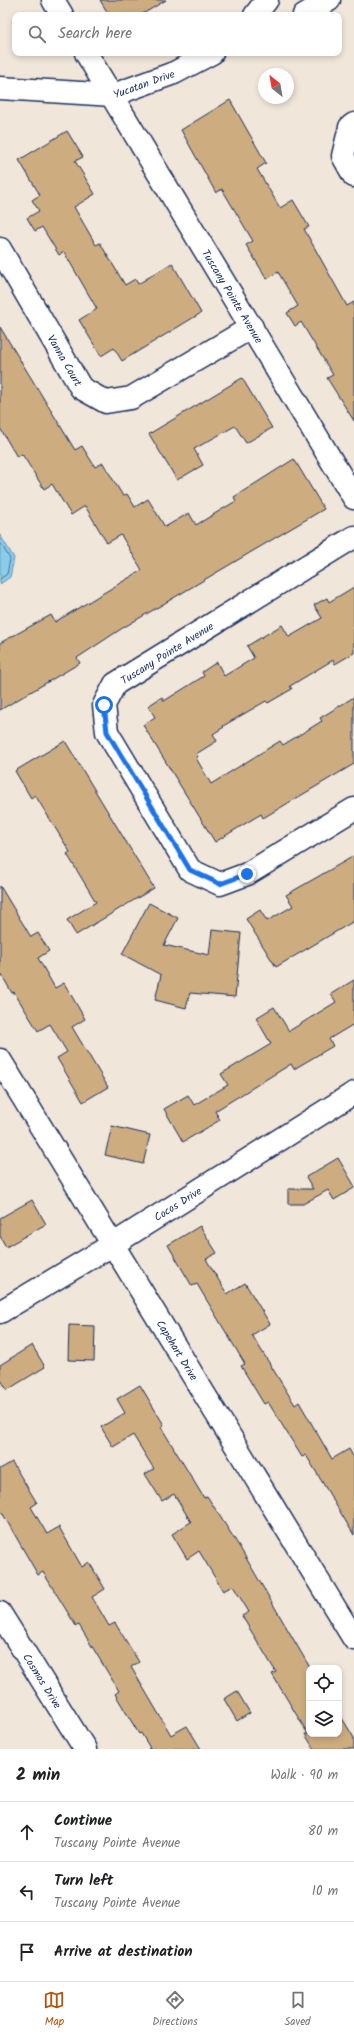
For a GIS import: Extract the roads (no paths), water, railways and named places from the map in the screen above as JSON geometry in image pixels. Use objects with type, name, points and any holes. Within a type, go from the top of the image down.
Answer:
[{"type":"street","points":[[53,0],[60,12]]},
{"type":"street","points":[[257,12],[267,0]]},
{"type":"street","points":[[309,12],[329,0]]},
{"type":"street","name":"Tuscany Pointe Avenue","points":[[88,56],[354,498]]},
{"type":"street","name":"Yucatan Drive","points":[[0,88],[112,95],[174,73],[206,56]]},
{"type":"street","points":[[354,124],[350,127],[343,156],[354,176]]},
{"type":"street","name":"Vanna Court","points":[[0,249],[81,388],[106,402],[131,398],[252,327]]},
{"type":"street","name":"Tuscany Pointe Avenue","points":[[354,537],[115,684],[104,705],[107,732],[190,870],[220,884],[247,874],[354,809]]},
{"type":"street","name":"Capehart Drive","points":[[0,1060],[354,1639]]},
{"type":"street","name":"Cocos Drive","points":[[0,1312],[112,1245],[354,1093]]},
{"type":"street","name":"Cosmos Drive","points":[[0,1613],[85,1749]]},
{"type":"water","points":[[0,535],[14,558],[10,577],[0,584]]}]
